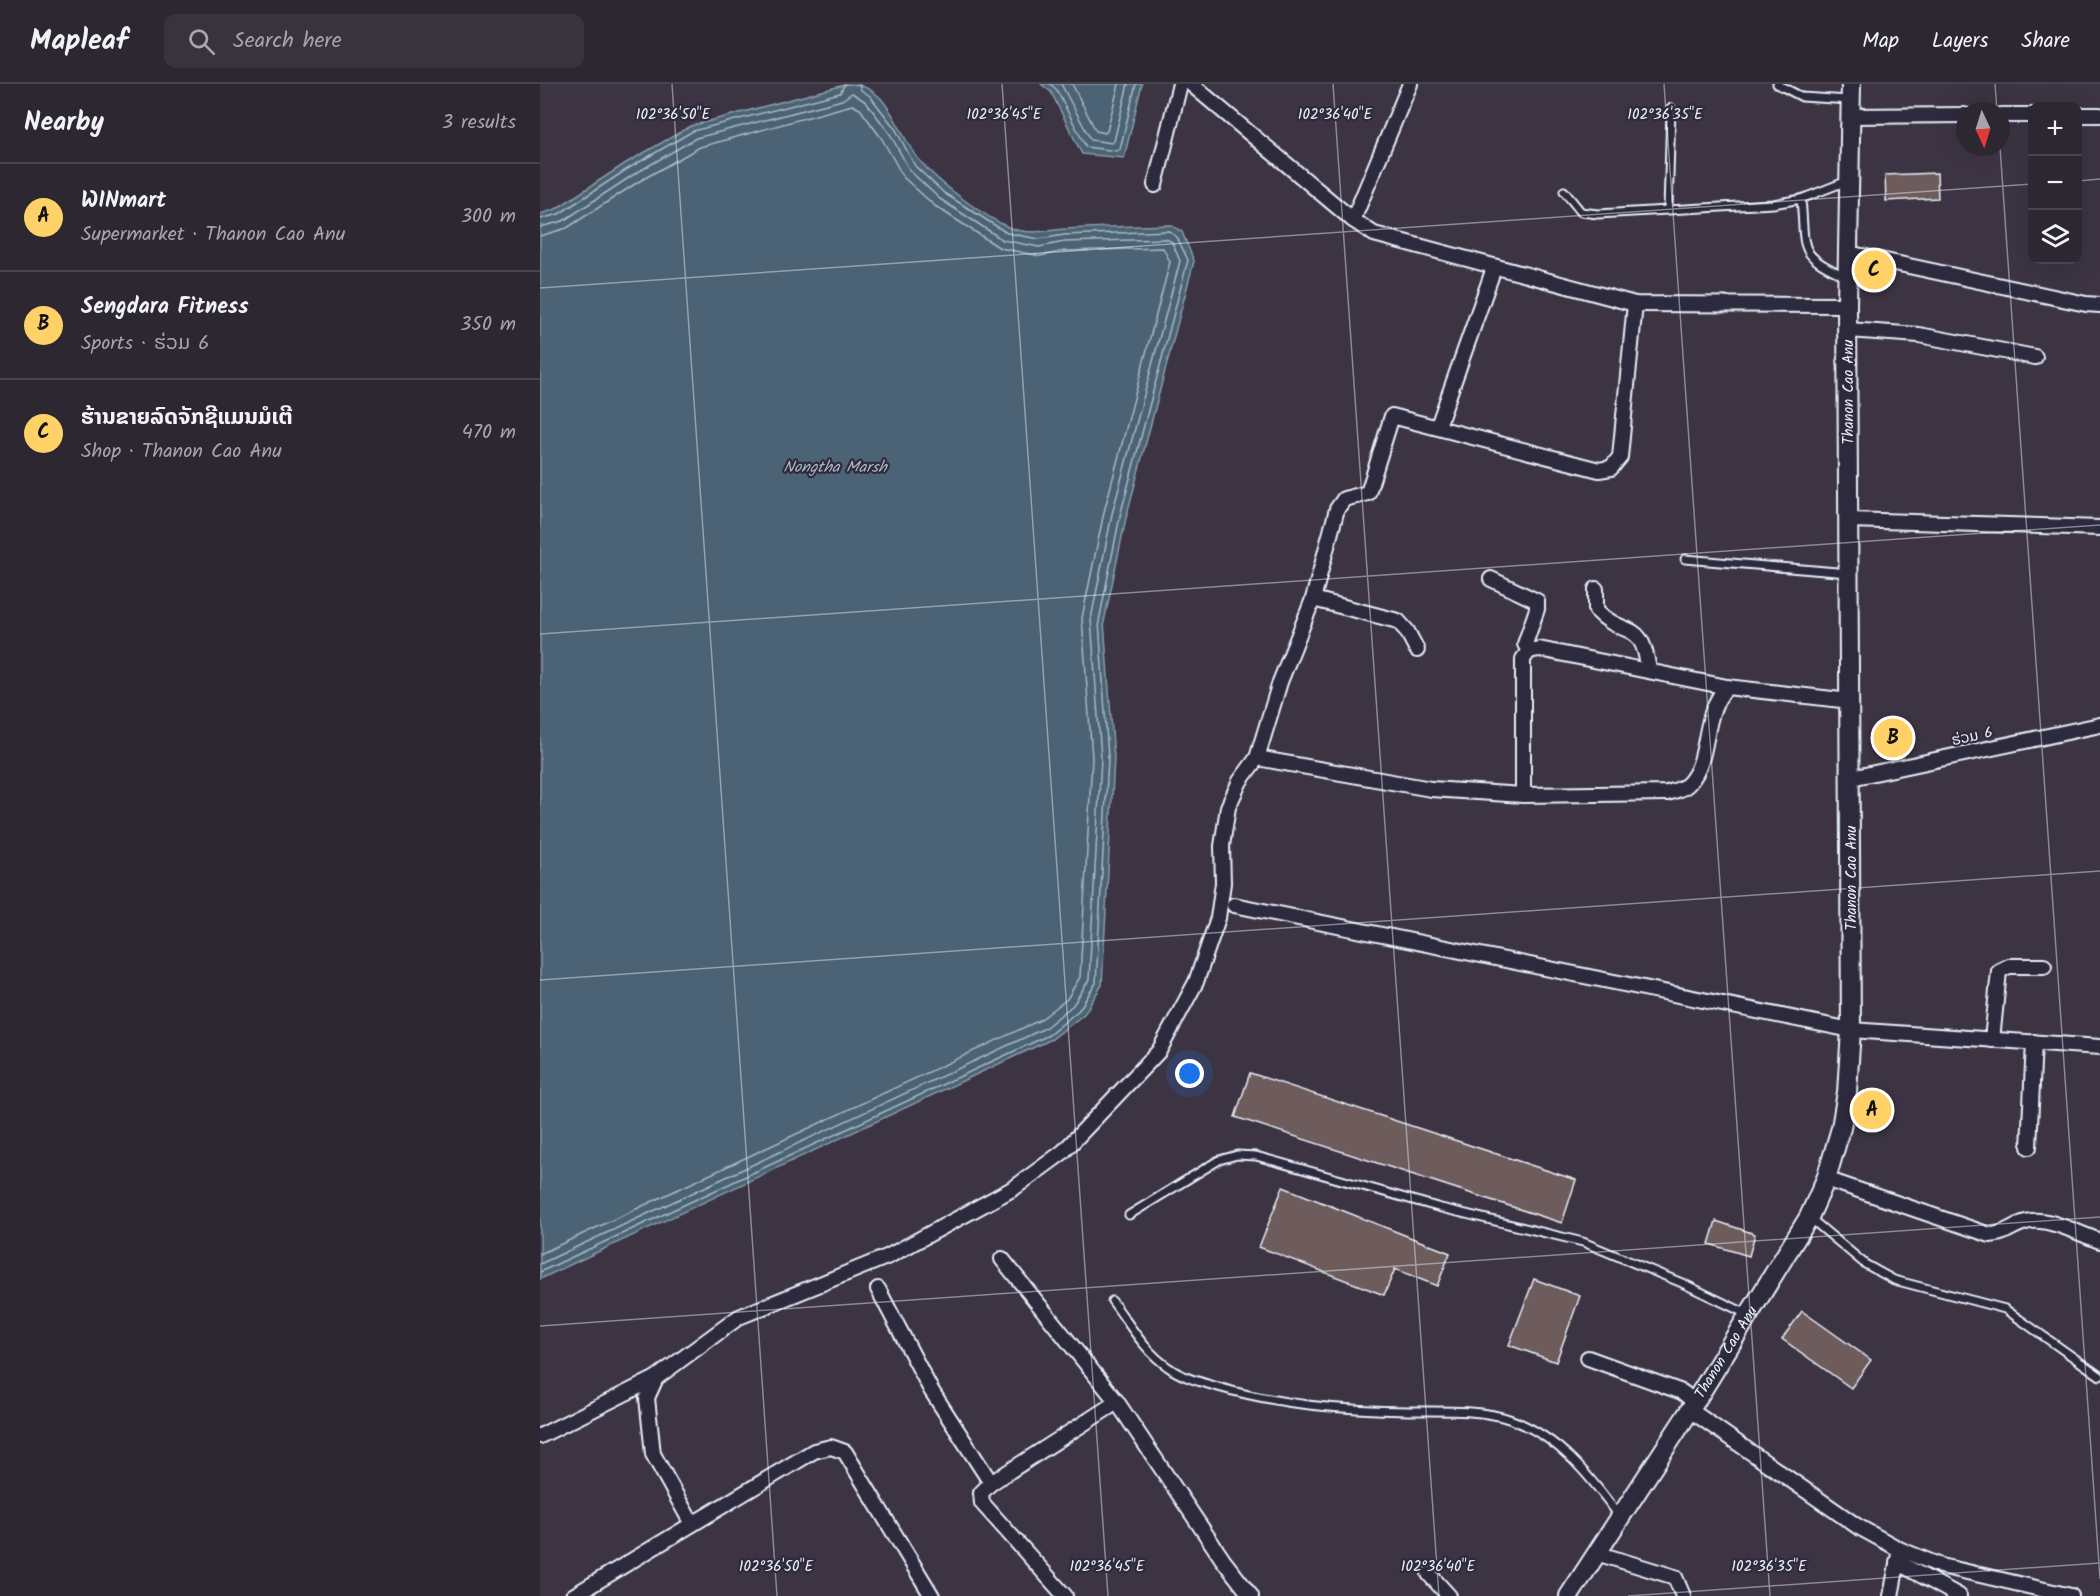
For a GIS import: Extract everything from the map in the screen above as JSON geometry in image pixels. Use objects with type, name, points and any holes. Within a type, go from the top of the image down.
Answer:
[{"type":"street","points":[[1155,185],[1180,84]]},
{"type":"street","points":[[1191,84],[1353,220],[1374,234],[1635,304],[1848,305]]},
{"type":"street","points":[[1353,220],[1410,84]]},
{"type":"street","points":[[1850,100],[1956,114]]},
{"type":"street","name":"Thanon Cao Anu","points":[[1569,1596],[1692,1406],[1809,1217],[1826,1179],[1841,1128],[1847,1092],[1851,1030],[1848,573],[1850,100]]},
{"type":"street","points":[[2010,115],[2028,115]]},
{"type":"street","points":[[2082,115],[2100,115]]},
{"type":"street","points":[[1848,253],[2086,304],[2100,304]]},
{"type":"street","points":[[1438,426],[1494,268]]},
{"type":"street","points":[[540,1436],[656,1378],[739,1317],[889,1256],[1014,1188],[1063,1152],[1121,1093],[1159,1051],[1196,982],[1218,918],[1223,883],[1222,846],[1228,807],[1240,781],[1257,758],[1281,682],[1312,599],[1340,501],[1368,493],[1392,416],[1438,426],[1599,470],[1611,468],[1620,457],[1635,304]]},
{"type":"street","points":[[1848,330],[1919,335],[2035,357]]},
{"type":"street","points":[[1849,520],[2100,528]]},
{"type":"street","points":[[1491,579],[1537,601],[1537,609],[1525,644],[1529,651]]},
{"type":"street","points":[[1596,589],[1596,610],[1604,618],[1636,633],[1646,646],[1649,671]]},
{"type":"street","points":[[1312,599],[1398,621],[1407,631],[1417,650]]},
{"type":"street","points":[[1523,795],[1523,659],[1529,651],[1539,649],[1727,687],[1850,701]]},
{"type":"street","points":[[1257,758],[1431,789],[1523,795],[1667,794],[1688,785],[1698,769],[1716,698],[1727,687]]},
{"type":"street","name":"ຮ່ວມ 6","points":[[1851,778],[2100,725]]},
{"type":"street","points":[[1234,905],[1851,1030],[2100,1047]]},
{"type":"street","points":[[1992,1040],[1999,971],[2009,966],[2044,966]]},
{"type":"street","points":[[2029,1147],[2034,1042]]},
{"type":"street","points":[[1826,1179],[1990,1235],[2001,1235],[2030,1221],[2047,1223],[2100,1240]]},
{"type":"street","points":[[1002,1259],[1117,1402],[1223,1560],[1251,1596]]},
{"type":"street","points":[[878,1289],[931,1390],[991,1483]]},
{"type":"street","points":[[1588,1358],[1682,1392],[1692,1406],[1898,1556],[1959,1596]]},
{"type":"street","points":[[656,1378],[647,1398],[653,1454],[692,1524]]},
{"type":"street","points":[[1065,1596],[982,1503],[981,1493],[991,1483],[1117,1402]]},
{"type":"street","points":[[573,1596],[814,1451],[831,1447],[845,1452],[932,1596]]},
{"type":"street","points":[[1596,1553],[1675,1577],[1683,1596]]},
{"type":"street","points":[[1891,1596],[1898,1556]]},
{"type":"street","points":[[1898,1556],[2072,1596]]},
{"type":"street","points":[[1429,1574],[1449,1596]]},
{"type":"lane","points":[[1777,84],[1802,97],[1850,100]]},
{"type":"lane","points":[[1668,210],[1671,108]]},
{"type":"lane","points":[[1564,190],[1581,212],[1598,214],[1773,204],[1802,199],[1849,180]]},
{"type":"lane","points":[[1802,199],[1806,248],[1810,257],[1817,264],[1848,277]]},
{"type":"lane","points":[[1685,559],[1848,573]]},
{"type":"lane","points":[[1129,1215],[1219,1160],[1237,1155],[1256,1156],[1441,1208],[1583,1242],[1637,1263],[1747,1314]]},
{"type":"lane","points":[[1809,1217],[1865,1264],[1894,1280],[2005,1309],[2100,1376]]},
{"type":"lane","points":[[1112,1301],[1148,1349],[1168,1367],[1191,1379],[1259,1398],[1340,1409],[1460,1412],[1511,1419],[1554,1442],[1591,1477],[1619,1516]]},
{"type":"water","name":"Nongtha Marsh","points":[[848,84],[862,86],[884,102],[913,151],[929,171],[974,207],[998,222],[1015,230],[1030,232],[1171,225],[1182,232],[1194,261],[1126,518],[1104,622],[1114,758],[1102,985],[1084,1014],[1052,1039],[540,1279],[540,214],[556,209],[626,163],[691,126]]},
{"type":"water","points":[[1041,84],[1142,84],[1124,158],[1082,154],[1051,92]]},
{"type":"building","points":[[1937,173],[1938,198],[1886,201],[1885,175]]},
{"type":"building","points":[[1250,1073],[1576,1180],[1562,1223],[1235,1117]]},
{"type":"building","points":[[1283,1187],[1450,1253],[1437,1286],[1395,1269],[1384,1295],[1259,1247]]},
{"type":"building","points":[[1716,1221],[1755,1234],[1749,1256],[1709,1244]]},
{"type":"building","points":[[1534,1279],[1580,1296],[1556,1362],[1509,1345]]},
{"type":"building","points":[[1802,1311],[1871,1360],[1851,1388],[1782,1339]]},
{"type":"place","name":"ຮ້ານຂາຍລົດຈັກຊີແມນມໍເຕີ","points":[[1874,270]]},
{"type":"place","name":"Sengdara Fitness","points":[[1893,738]]},
{"type":"place","name":"WINmart","points":[[1872,1110]]}]
